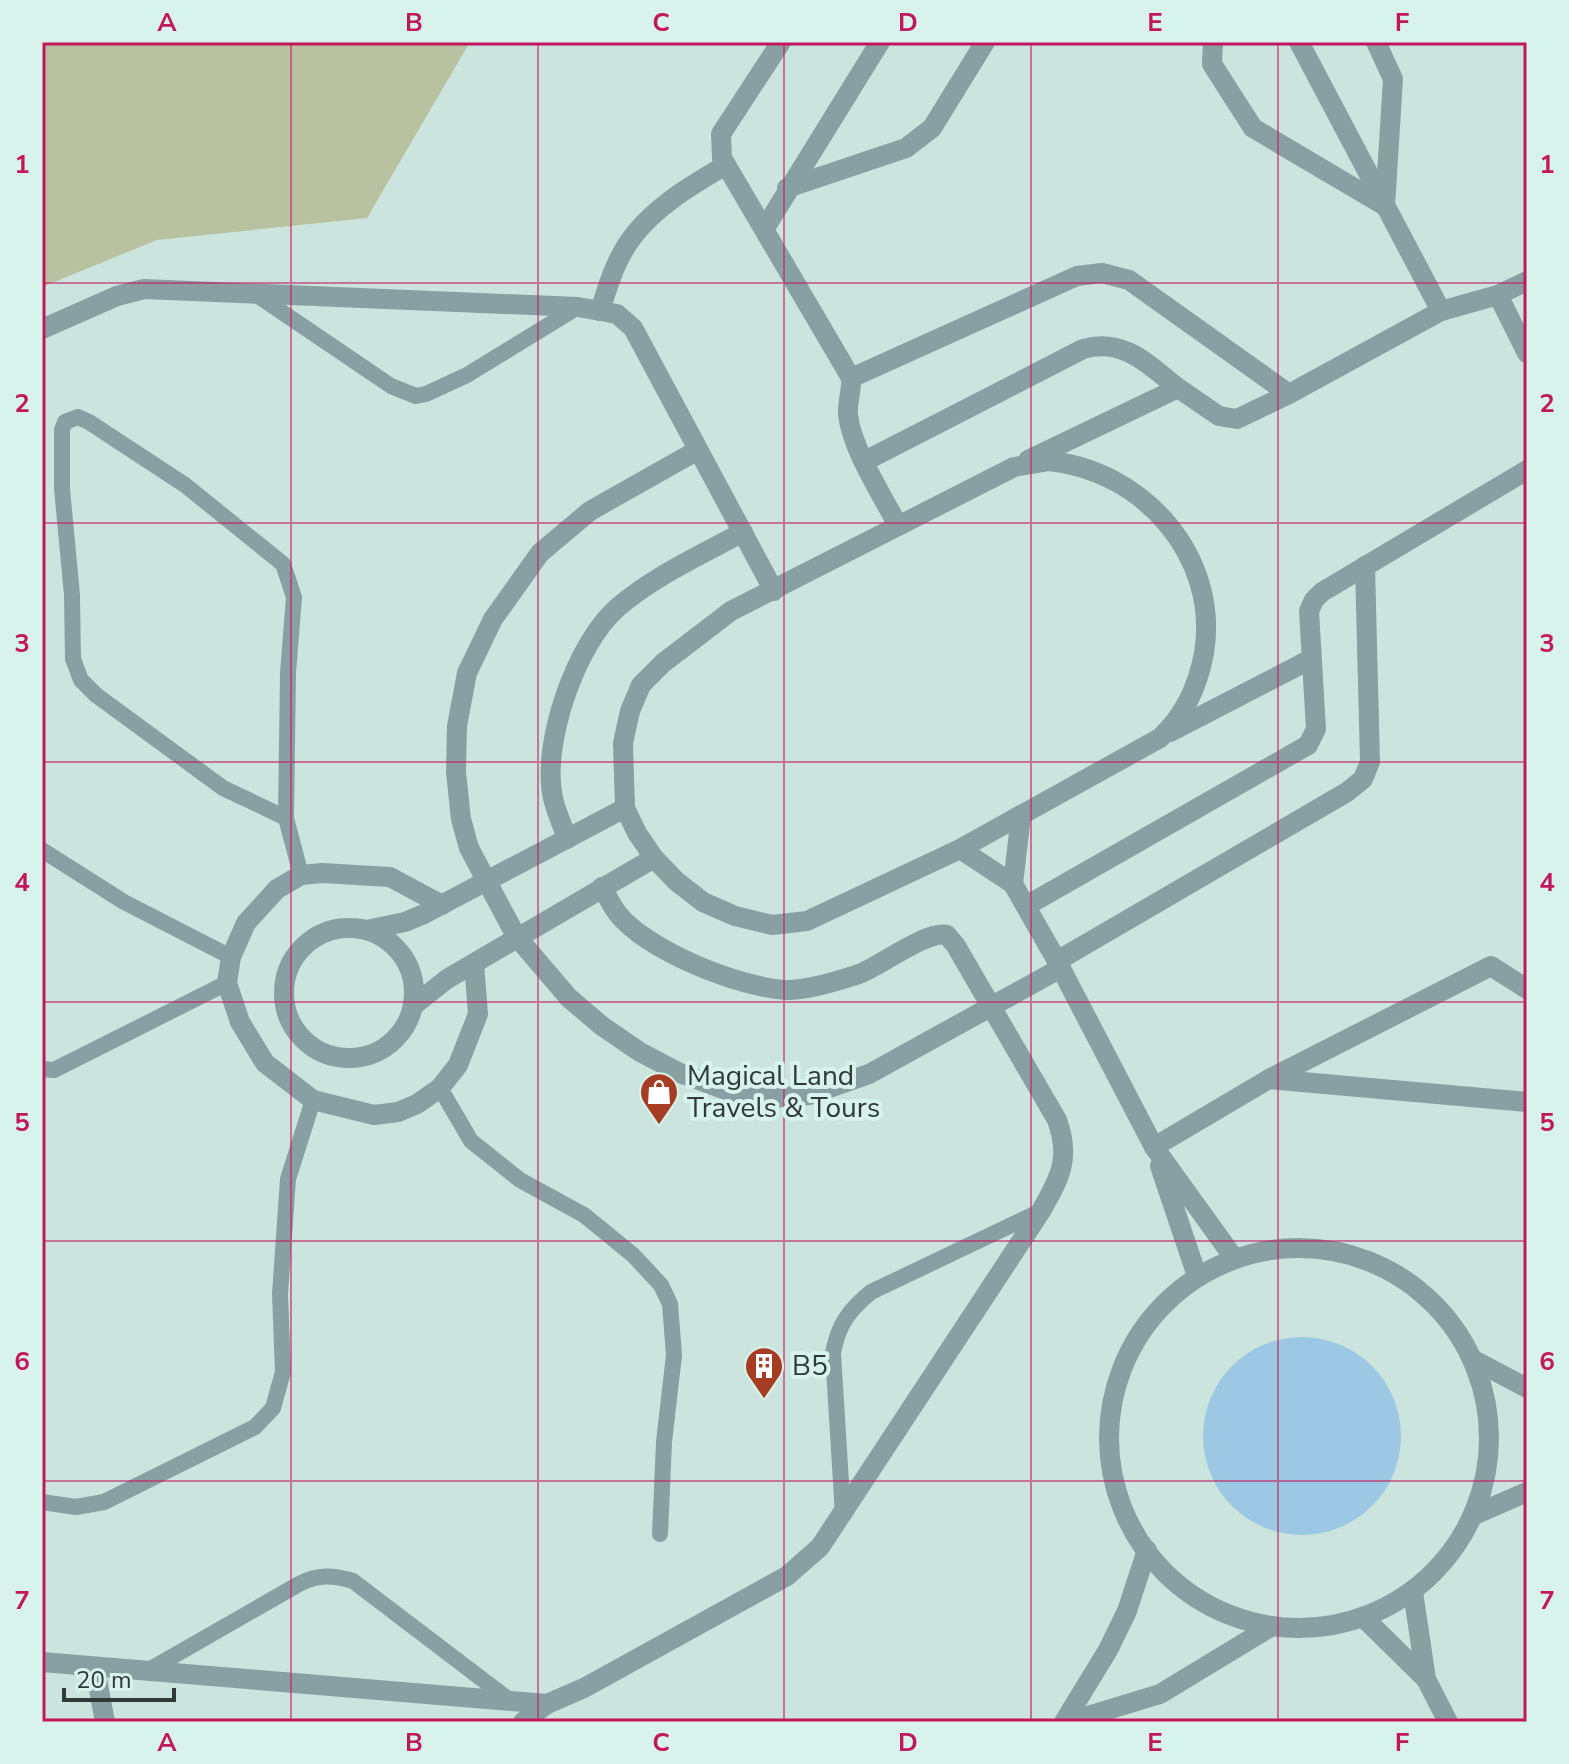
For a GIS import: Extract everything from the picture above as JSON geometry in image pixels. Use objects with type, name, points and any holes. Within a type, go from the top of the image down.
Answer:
[{"type":"street","points":[[781,42],[721,134],[722,158],[851,378],[852,394],[847,412],[852,432],[897,524]]},
{"type":"street","points":[[765,228],[880,42]]},
{"type":"street","points":[[787,188],[906,148],[932,128],[985,42]]},
{"type":"street","points":[[1213,42],[1212,64],[1253,128],[1385,206]]},
{"type":"street","points":[[1299,42],[1441,311]]},
{"type":"street","points":[[1376,42],[1393,79],[1385,206]]},
{"type":"street","points":[[600,311],[612,272],[627,244],[657,212],[692,185],[726,165]]},
{"type":"street","points":[[851,378],[1077,276],[1102,273],[1129,280],[1289,394]]},
{"type":"street","points":[[865,461],[1096,345],[1111,345],[1135,354],[1219,416],[1237,419],[1441,311],[1498,295],[1527,281]]},
{"type":"street","points":[[42,329],[117,296],[144,289],[578,307],[617,314],[633,328],[774,591]]},
{"type":"street","points":[[1498,295],[1527,353]]},
{"type":"street","points":[[1178,388],[897,524],[731,611],[663,663],[641,685],[630,711],[623,743],[625,808],[654,858],[676,881],[703,902],[735,916],[772,925],[807,921],[960,849],[1160,738],[1311,659]]},
{"type":"street","points":[[698,450],[590,511],[540,553],[493,619],[467,673],[457,726],[456,772],[461,819],[469,848],[516,936],[569,998],[640,1052],[680,1073],[729,1091],[772,1098],[809,1095],[869,1074],[992,1008],[1347,792],[1363,779],[1370,762],[1365,566]]},
{"type":"street","points":[[1014,467],[1049,461],[1073,464],[1113,479],[1163,518],[1186,549],[1201,583],[1207,636],[1195,689],[1174,724],[1160,738]]},
{"type":"street","points":[[1026,906],[1308,745],[1316,729],[1309,611],[1314,600],[1365,566],[1527,470]]},
{"type":"street","points":[[567,839],[553,797],[553,749],[565,695],[598,628],[617,608],[661,577],[743,532]]},
{"type":"street","points":[[366,930],[384,938],[399,951],[409,968],[414,987],[413,1006],[407,1024],[395,1040],[380,1051],[361,1058],[341,1059],[322,1053],[306,1043],[293,1028],[286,1010],[283,991],[287,971],[296,954],[310,940],[327,931],[346,928],[366,930],[405,922],[625,808]]},
{"type":"street","points":[[1013,884],[1021,815]]},
{"type":"street","points":[[960,849],[1013,884],[1154,1147],[1234,1258]]},
{"type":"street","points":[[413,1006],[447,979],[516,936],[654,858]]},
{"type":"street","points":[[442,905],[390,877],[322,873],[301,875],[277,889],[246,923],[231,957],[227,983],[240,1022],[265,1063],[313,1100],[374,1115],[398,1112],[417,1104],[440,1088],[458,1065],[478,1014],[474,964]]},
{"type":"street","points":[[523,1722],[547,1704],[584,1688],[787,1576],[820,1547],[1041,1211],[1064,1161],[1065,1141],[1057,1120],[956,946],[942,934],[932,936],[860,973],[791,990],[760,987],[718,975],[636,930],[618,914],[602,887]]},
{"type":"street","points":[[1154,1147],[1269,1079],[1491,966],[1527,989]]},
{"type":"street","points":[[1269,1079],[1527,1102]]},
{"type":"street","points":[[1154,1147],[1197,1276]]},
{"type":"street","points":[[1290,1247],[1346,1254],[1398,1276],[1442,1312],[1472,1359],[1487,1411],[1488,1464],[1474,1515],[1449,1558],[1413,1592],[1388,1608],[1364,1618],[1310,1629],[1272,1626],[1254,1624],[1202,1603],[1159,1568],[1127,1522],[1110,1468],[1110,1412],[1125,1359],[1154,1312],[1197,1276],[1234,1258],[1290,1247]]},
{"type":"street","points":[[1472,1359],[1527,1388]]},
{"type":"street","points":[[1474,1515],[1527,1492]]},
{"type":"street","points":[[1066,1722],[1127,1611],[1147,1550]]},
{"type":"street","points":[[1413,1592],[1426,1679]]},
{"type":"street","points":[[1364,1618],[1426,1679],[1448,1722]]},
{"type":"street","points":[[1066,1722],[1160,1694],[1272,1626]]},
{"type":"street","points":[[42,1662],[547,1704]]},
{"type":"street","points":[[95,1668],[105,1722]]},
{"type":"lane","points":[[254,293],[391,386],[416,396],[467,375],[578,307]]},
{"type":"lane","points":[[286,818],[223,788],[96,695],[81,680],[73,659],[72,595],[62,489],[62,430],[65,422],[78,417],[113,438],[185,485],[283,564],[294,597],[288,673],[286,818],[301,875]]},
{"type":"lane","points":[[42,850],[124,902],[231,957]]},
{"type":"lane","points":[[42,1069],[54,1070],[227,983]]},
{"type":"lane","points":[[440,1088],[471,1141],[520,1180],[584,1215],[633,1255],[661,1285],[670,1304],[674,1355],[664,1442],[660,1534]]},
{"type":"lane","points":[[42,1502],[76,1507],[104,1502],[255,1427],[273,1408],[283,1372],[280,1294],[288,1179],[313,1100]]},
{"type":"lane","points":[[843,1515],[833,1353],[838,1329],[852,1307],[871,1292],[1041,1211]]},
{"type":"lane","points":[[149,1670],[299,1584],[324,1575],[353,1581],[508,1699]]},
{"type":"green space","points":[[42,42],[470,42],[367,218],[157,240],[42,287]]},
{"type":"water","points":[[1302,1337],[1340,1344],[1372,1366],[1394,1398],[1401,1436],[1394,1474],[1372,1506],[1340,1528],[1302,1535],[1264,1528],[1232,1506],[1210,1474],[1203,1436],[1210,1398],[1232,1366],[1264,1344]]},
{"type":"place","name":"Magical Land Travels & Tours","points":[[659,1126]]},
{"type":"place","name":"B5","points":[[764,1400]]}]
